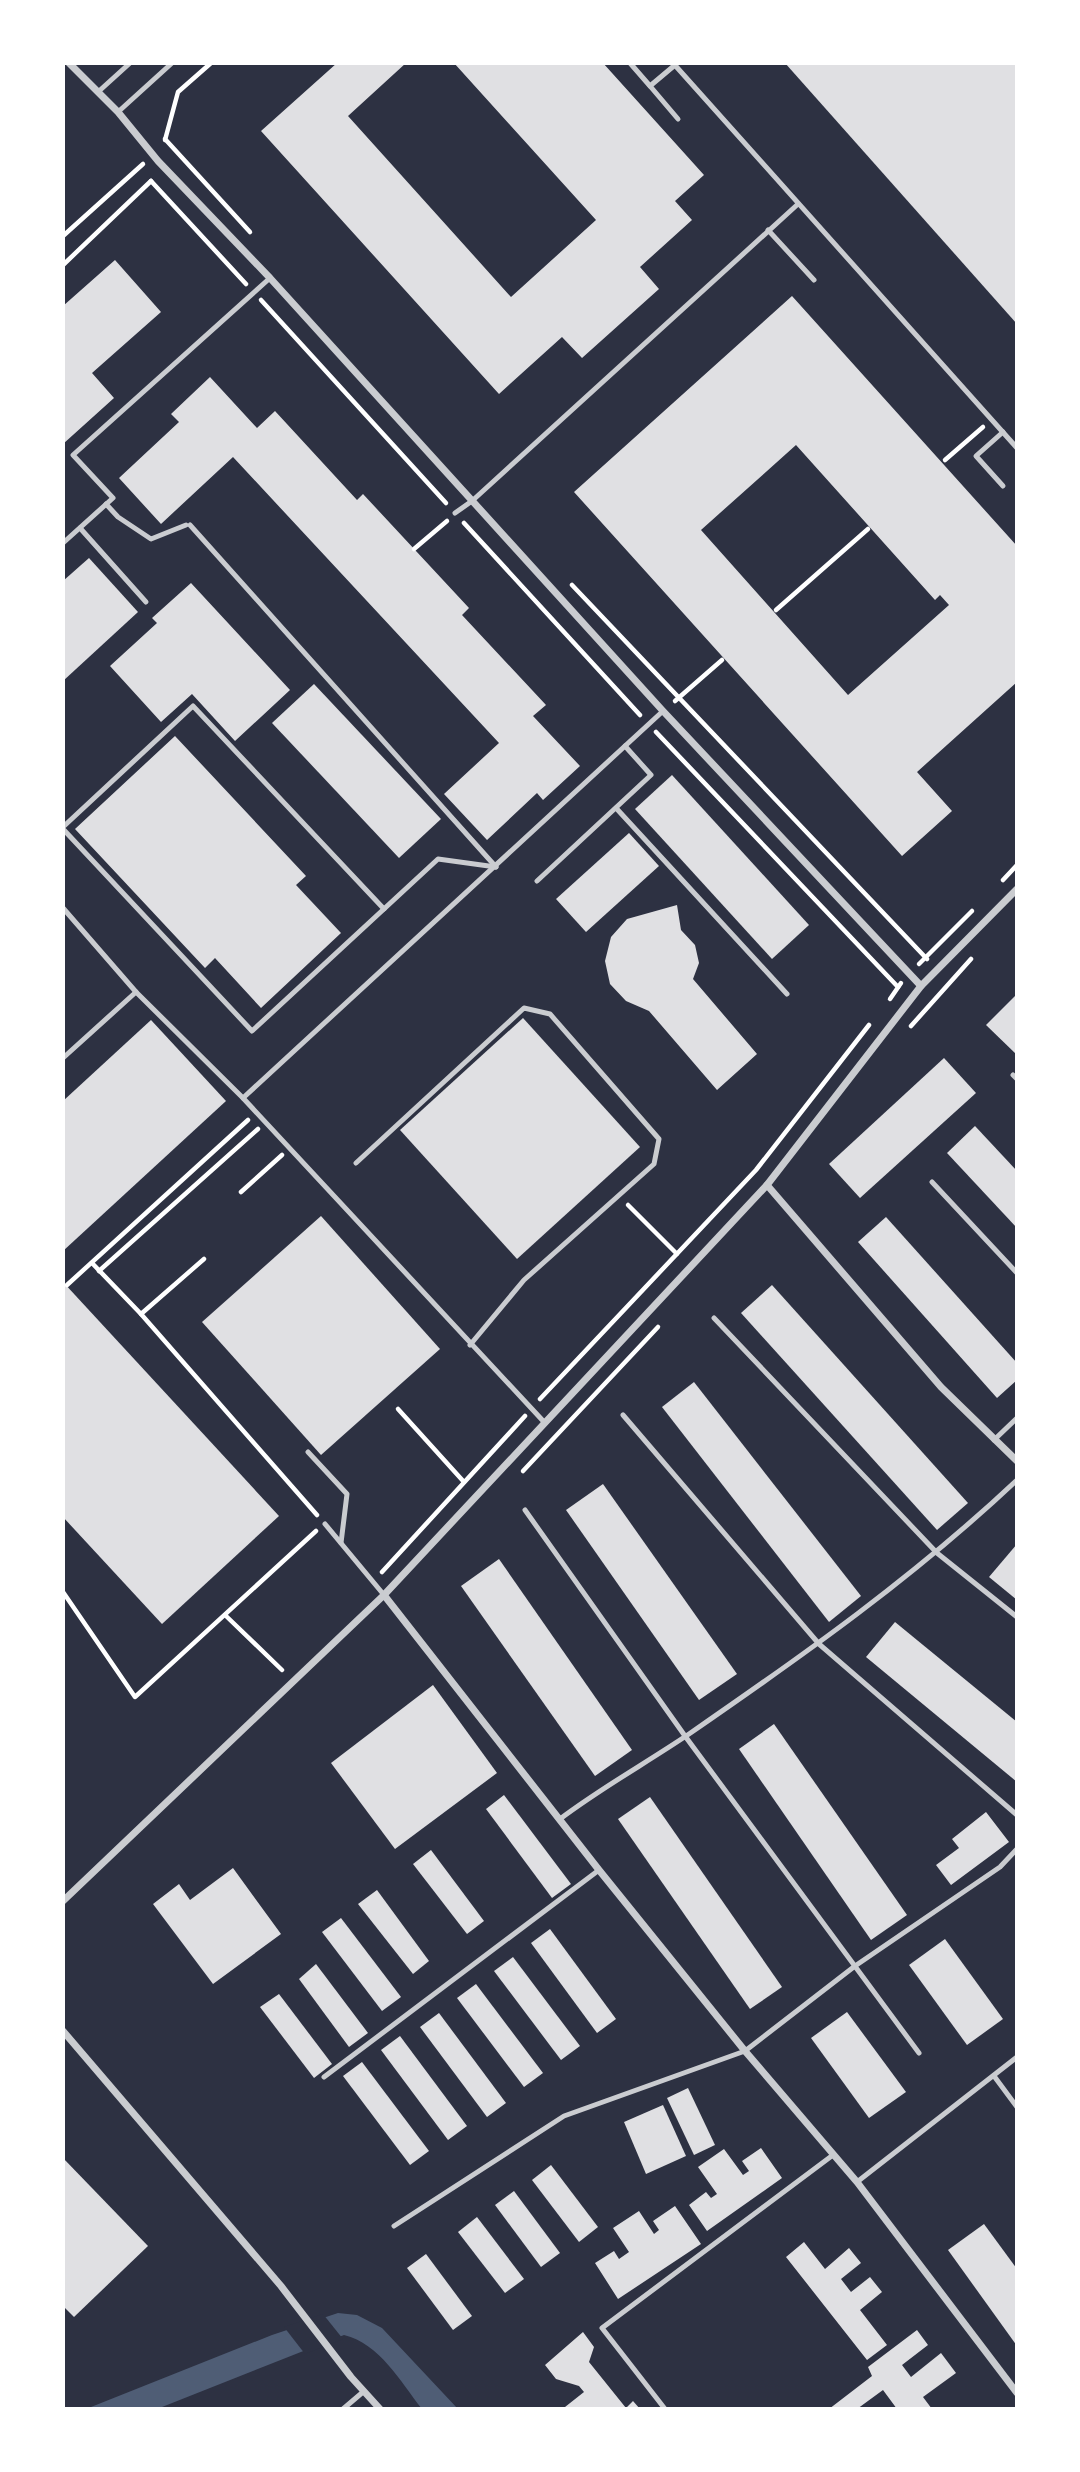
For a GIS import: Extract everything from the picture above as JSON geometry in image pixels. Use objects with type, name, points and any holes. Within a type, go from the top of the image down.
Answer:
[{"type":"street","points":[[69,63],[118,112],[155,158],[270,278],[663,711],[920,986]]},
{"type":"street","points":[[63,1901],[384,1595],[767,1185],[920,986],[1017,889]]},
{"type":"street","points":[[767,1185],[941,1387],[1017,1461]]},
{"type":"street","points":[[384,1595],[599,1870],[745,2051],[857,2182],[1017,2393]]},
{"type":"street","points":[[63,2031],[281,2286],[363,2392],[380,2409]]},
{"type":"lane","points":[[98,92],[130,63]]},
{"type":"lane","points":[[118,112],[172,63]]},
{"type":"lane","points":[[630,63],[678,119]]},
{"type":"lane","points":[[650,86],[674,64],[1017,448]]},
{"type":"lane","points":[[455,513],[472,501],[798,204]]},
{"type":"lane","points":[[768,230],[814,280]]},
{"type":"lane","points":[[63,543],[113,498],[73,455],[270,278]]},
{"type":"lane","points":[[1003,432],[976,456],[1003,486]]},
{"type":"lane","points":[[106,504],[118,517],[151,539],[188,525],[496,866]]},
{"type":"lane","points":[[80,528],[146,602]]},
{"type":"lane","points":[[384,909],[194,706],[63,828],[252,1031],[384,909],[438,859],[496,866]]},
{"type":"lane","points":[[243,1098],[663,711]]},
{"type":"lane","points":[[537,881],[651,775],[625,746]]},
{"type":"lane","points":[[616,808],[787,994]]},
{"type":"lane","points":[[63,908],[136,992],[243,1098],[545,1423]]},
{"type":"lane","points":[[63,1058],[136,992]]},
{"type":"lane","points":[[356,1163],[524,1008],[550,1014],[659,1139],[654,1164],[524,1280],[470,1345]]},
{"type":"lane","points":[[932,1182],[1017,1273]]},
{"type":"lane","points":[[714,1318],[937,1553],[1017,1617]]},
{"type":"lane","points":[[623,1415],[819,1644],[1017,1815]]},
{"type":"lane","points":[[994,1440],[1017,1418]]},
{"type":"lane","points":[[308,1452],[346,1494],[341,1544]]},
{"type":"lane","points":[[560,1819],[819,1644],[937,1553],[1017,1480]]},
{"type":"lane","points":[[525,1510],[685,1736],[919,2053]]},
{"type":"lane","points":[[325,1524],[384,1595]]},
{"type":"lane","points":[[394,2226],[564,2116],[745,2051],[855,1966],[1000,1867],[1017,1849]]},
{"type":"lane","points":[[324,2077],[599,1870]]},
{"type":"lane","points":[[857,2182],[1017,2057]]},
{"type":"lane","points":[[994,2076],[1017,2107]]},
{"type":"lane","points":[[665,2409],[602,2328],[833,2155]]},
{"type":"lane","points":[[343,2409],[363,2392]]},
{"type":"path","points":[[63,265],[151,181],[155,158],[165,139],[178,92],[211,63]]},
{"type":"path","points":[[165,139],[251,234]]},
{"type":"path","points":[[63,236],[155,158]]},
{"type":"path","points":[[151,181],[649,724],[923,1012]]},
{"type":"path","points":[[946,460],[991,419]]},
{"type":"path","points":[[414,549],[455,513]]},
{"type":"path","points":[[776,610],[868,529]]},
{"type":"path","points":[[566,580],[950,982]]},
{"type":"path","points":[[663,711],[722,660]]},
{"type":"path","points":[[999,884],[1017,865]]},
{"type":"path","points":[[882,1009],[909,974],[980,902]]},
{"type":"path","points":[[373,1583],[531,1408],[756,1170],[874,1019]]},
{"type":"path","points":[[68,1285],[256,1113]]},
{"type":"path","points":[[99,1271],[265,1123]]},
{"type":"path","points":[[241,1192],[289,1149]]},
{"type":"path","points":[[619,1195],[677,1254]]},
{"type":"path","points":[[141,1314],[204,1259]]},
{"type":"path","points":[[63,1592],[135,1697],[325,1524],[92,1262]]},
{"type":"path","points":[[398,1409],[464,1482]]},
{"type":"path","points":[[225,1615],[282,1670]]},
{"type":"path","points":[[272,1679],[291,1661]]},
{"type":"water","points":[[338,2313],[357,2315],[382,2328],[458,2409],[422,2409],[379,2355],[368,2346],[344,2335],[157,2409],[86,2409],[272,2335]]},
{"type":"pier","points":[[323,2314],[343,2339],[305,2354],[284,2327]]},
{"type":"building","points":[[337,63],[406,63],[348,116],[511,297],[596,220],[454,63],[603,63],[704,175],[675,201],[692,220],[640,267],[659,289],[582,358],[562,337],[499,394],[261,131]]},
{"type":"building","points":[[785,63],[1017,63],[1017,324]]},
{"type":"building","points":[[115,260],[161,312],[92,373],[114,398],[63,444],[63,306]]},
{"type":"building","points":[[792,296],[1017,546],[1017,682],[917,772],[952,811],[902,856],[574,492]],"holes":[[[796,445],[935,600],[940,595],[949,605],[848,695],[701,530]]]},
{"type":"building","points":[[210,377],[257,428],[275,411],[357,500],[363,494],[469,608],[462,615],[546,705],[533,716],[580,766],[543,800],[537,793],[487,840],[444,794],[499,743],[233,457],[161,524],[119,478],[179,422],[171,414]]},
{"type":"building","points":[[89,558],[138,612],[63,681],[63,581]]},
{"type":"building","points":[[191,583],[290,690],[235,741],[192,694],[161,722],[110,666],[157,623],[152,618]]},
{"type":"building","points":[[314,684],[441,819],[399,858],[272,723]]},
{"type":"building","points":[[175,736],[306,876],[296,885],[341,933],[261,1008],[215,958],[205,968],[75,829]]},
{"type":"building","points":[[672,775],[809,925],[772,959],[635,809]]},
{"type":"building","points":[[629,833],[659,866],[586,932],[556,899]]},
{"type":"building","points":[[677,905],[681,930],[695,945],[699,963],[693,979],[757,1054],[717,1090],[649,1011],[626,1001],[610,984],[605,961],[611,937],[627,919]]},
{"type":"building","points":[[1017,994],[1017,1055],[986,1025]]},
{"type":"building","points":[[523,1018],[640,1147],[517,1259],[400,1130]]},
{"type":"building","points":[[151,1020],[226,1101],[63,1251],[63,1101]]},
{"type":"building","points":[[944,1058],[976,1093],[860,1198],[829,1164]]},
{"type":"building","points":[[975,1126],[1017,1171],[1017,1228],[947,1153]]},
{"type":"building","points":[[321,1216],[440,1349],[321,1455],[202,1322]]},
{"type":"building","points":[[886,1217],[1017,1363],[1017,1380],[997,1398],[858,1242]]},
{"type":"building","points":[[63,1282],[279,1516],[162,1624],[63,1517]]},
{"type":"building","points":[[772,1285],[968,1503],[937,1530],[741,1313]]},
{"type":"building","points":[[694,1382],[861,1596],[829,1622],[662,1407]]},
{"type":"building","points":[[603,1484],[737,1674],[699,1700],[566,1510]]},
{"type":"building","points":[[1017,1544],[1017,1600],[989,1577]]},
{"type":"building","points":[[499,1559],[632,1750],[595,1776],[461,1586]]},
{"type":"building","points":[[895,1622],[1017,1722],[1017,1782],[866,1657]]},
{"type":"building","points":[[433,1685],[497,1773],[395,1849],[331,1763]]},
{"type":"building","points":[[774,1724],[907,1915],[871,1940],[739,1749]]},
{"type":"building","points":[[504,1795],[571,1884],[552,1898],[486,1809]]},
{"type":"building","points":[[650,1797],[782,1987],[750,2009],[618,1819]]},
{"type":"building","points":[[986,1812],[1009,1842],[951,1885],[936,1865],[959,1848],[952,1839]]},
{"type":"building","points":[[431,1850],[484,1921],[467,1934],[413,1864]]},
{"type":"building","points":[[233,1868],[281,1934],[213,1984],[153,1904],[179,1884],[190,1900]]},
{"type":"building","points":[[377,1890],[429,1961],[413,1974],[358,1904]]},
{"type":"building","points":[[341,1918],[401,1997],[382,2011],[322,1932]]},
{"type":"building","points":[[550,1929],[616,2019],[597,2033],[531,1943]]},
{"type":"building","points":[[945,1939],[1003,2019],[967,2045],[909,1965]]},
{"type":"building","points":[[513,1957],[580,2046],[561,2060],[494,1971]]},
{"type":"building","points":[[316,1964],[368,2033],[349,2047],[299,1979]]},
{"type":"building","points":[[476,1984],[543,2073],[524,2087],[457,1998]]},
{"type":"building","points":[[279,1994],[332,2064],[314,2078],[260,2007]]},
{"type":"building","points":[[847,2012],[906,2092],[869,2118],[811,2038]]},
{"type":"building","points":[[439,2013],[506,2103],[487,2117],[420,2027]]},
{"type":"building","points":[[400,2036],[467,2126],[448,2140],[381,2050]]},
{"type":"building","points":[[362,2062],[429,2151],[410,2165],[343,2076]]},
{"type":"building","points":[[688,2088],[715,2145],[694,2155],[667,2098]]},
{"type":"building","points":[[663,2105],[686,2156],[646,2174],[624,2122]]},
{"type":"building","points":[[761,2148],[782,2178],[707,2231],[689,2205],[706,2192],[711,2198],[717,2194],[698,2167],[724,2149],[743,2175],[749,2171],[742,2161]]},
{"type":"building","points":[[63,2158],[148,2246],[74,2317],[63,2306]]},
{"type":"building","points":[[551,2165],[598,2227],[579,2242],[532,2180]]},
{"type":"building","points":[[514,2191],[560,2253],[541,2267],[495,2205]]},
{"type":"building","points":[[675,2206],[701,2244],[618,2299],[595,2263],[614,2251],[619,2259],[629,2252],[613,2228],[639,2211],[654,2234],[659,2230],[653,2221]]},
{"type":"building","points":[[477,2217],[524,2279],[505,2293],[458,2232]]},
{"type":"building","points":[[984,2224],[1017,2269],[1017,2346],[948,2250]]},
{"type":"building","points":[[804,2242],[825,2269],[849,2248],[861,2263],[841,2279],[851,2292],[870,2277],[882,2292],[860,2310],[887,2345],[867,2360],[786,2257]]},
{"type":"building","points":[[426,2254],[472,2316],[453,2330],[407,2268]]},
{"type":"building","points":[[917,2330],[928,2345],[902,2365],[911,2377],[941,2353],[956,2373],[923,2397],[932,2409],[897,2409],[883,2390],[857,2409],[829,2409],[872,2376],[868,2367]]},
{"type":"building","points":[[583,2332],[594,2347],[589,2362],[626,2408],[633,2401],[640,2409],[565,2407],[584,2392],[579,2386],[556,2379],[545,2365]]}]
